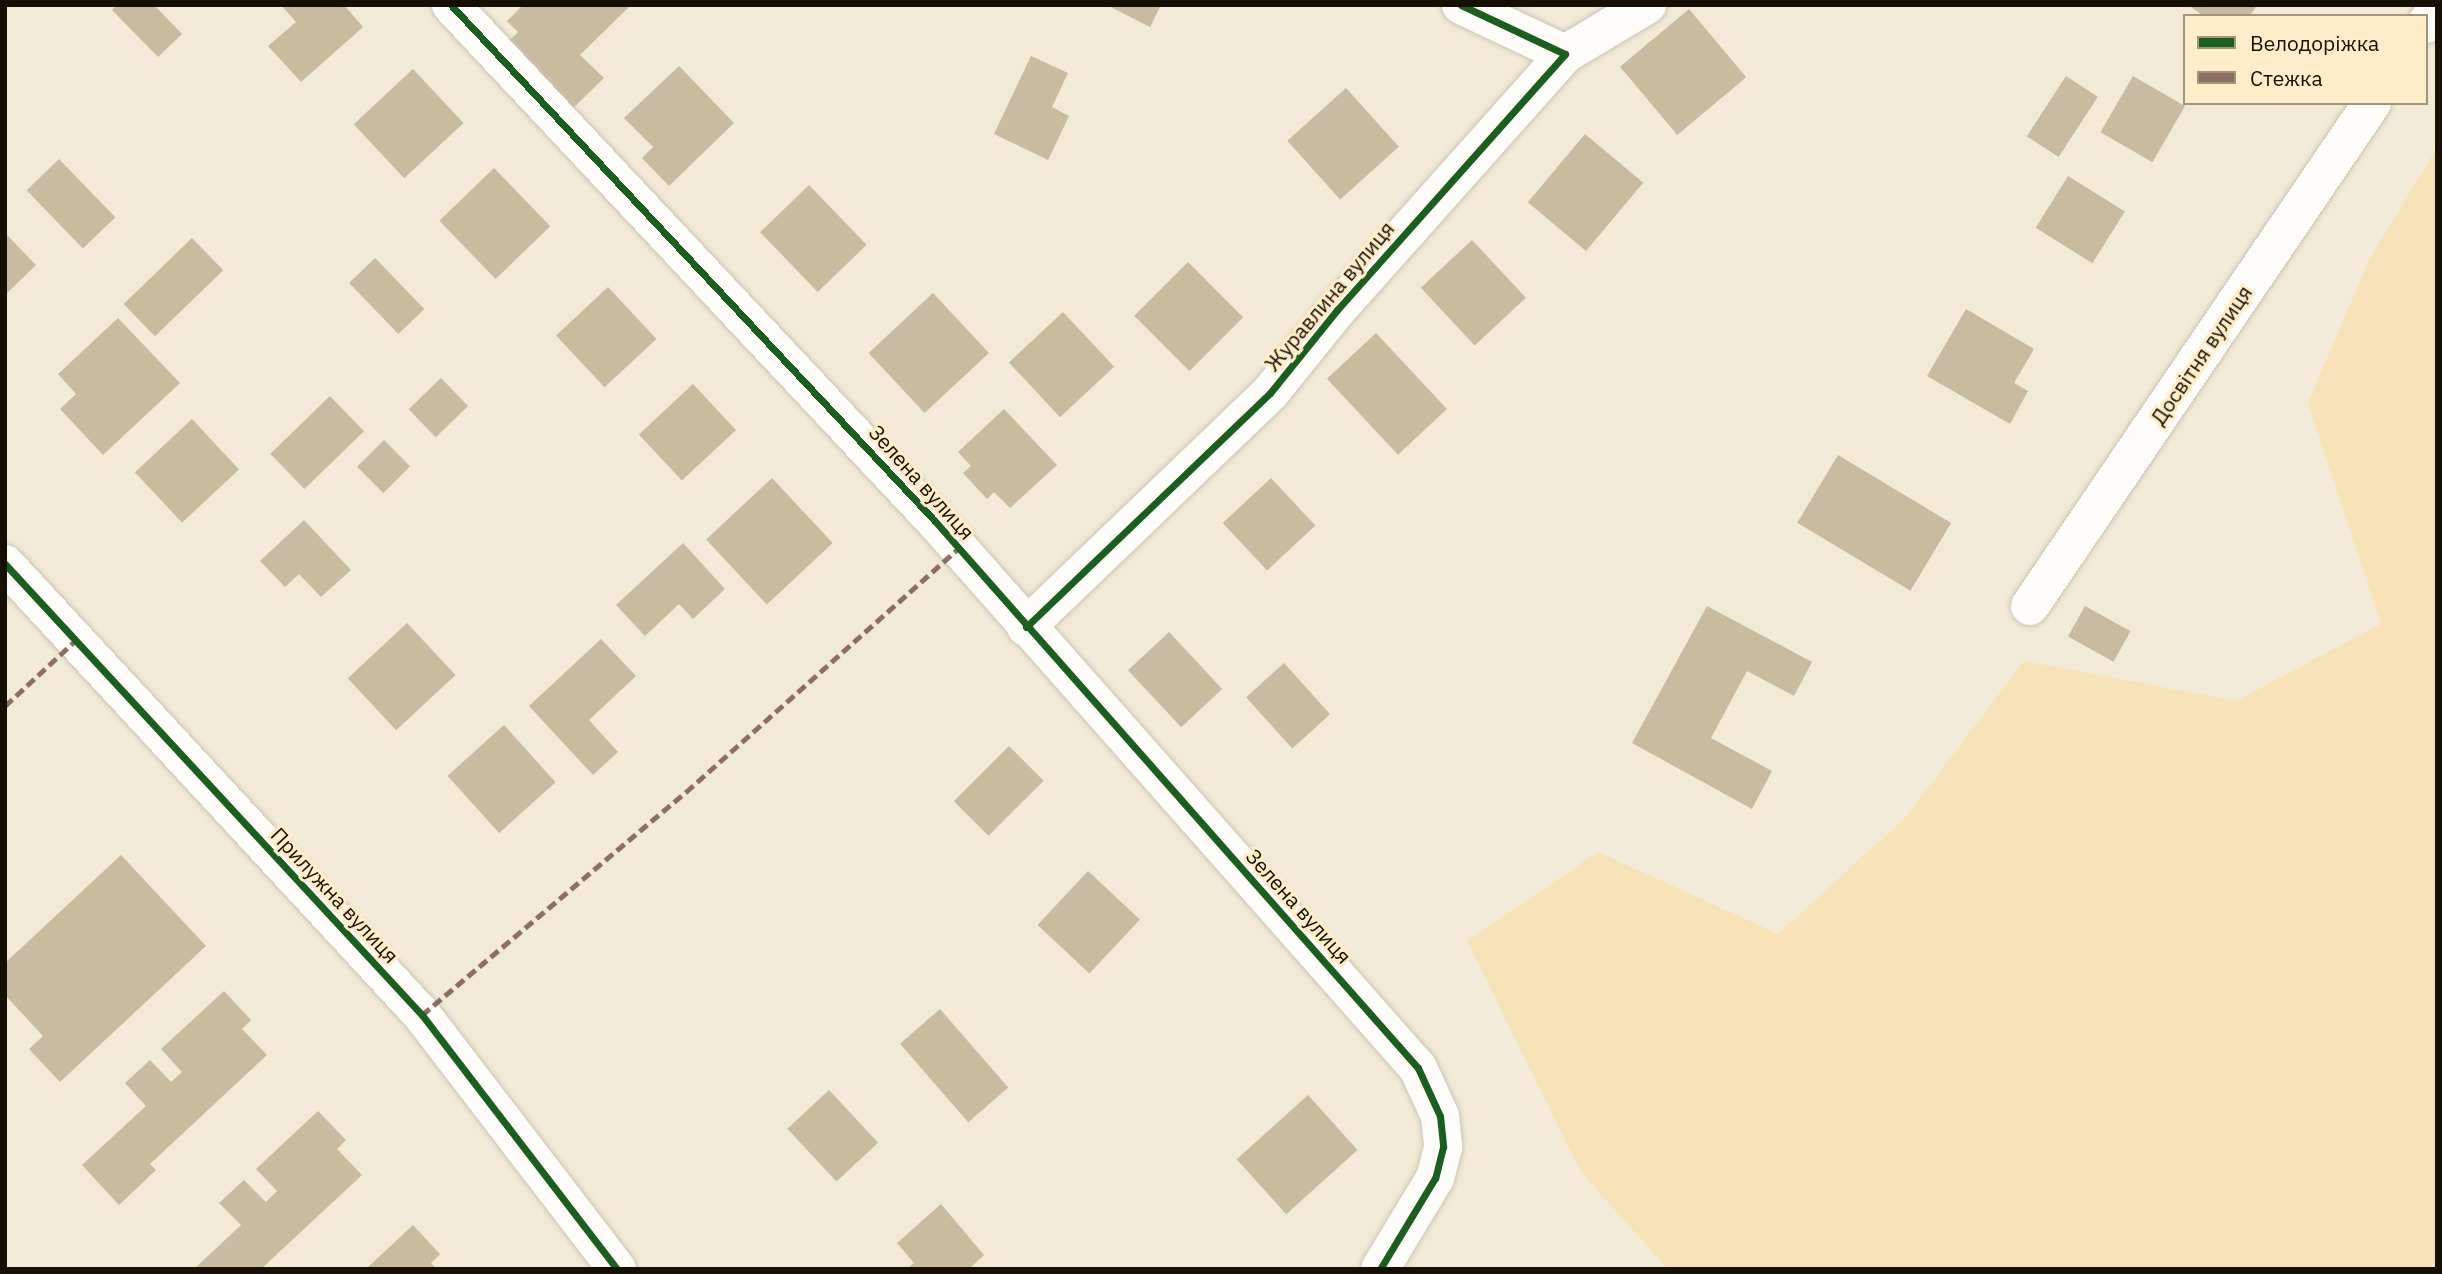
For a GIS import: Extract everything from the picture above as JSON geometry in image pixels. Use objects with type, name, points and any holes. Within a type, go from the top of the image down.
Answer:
[{"type":"street","name":"Зелена вулиця","points":[[451,5],[934,520],[1418,1068],[1440,1116],[1443,1147],[1435,1178],[1380,1269]]},
{"type":"street","points":[[1461,5],[1565,54]]},
{"type":"street","name":"Журавлина вулиця","points":[[1026,627],[1270,393],[1337,310],[1565,54],[1647,5]]},
{"type":"street","name":"Досвітня вулиця","points":[[2031,606],[2371,105]]},
{"type":"street","name":"Прилужна вулиця","points":[[5,564],[422,1015],[617,1269]]},
{"type":"shaded area","points":[[2437,148],[2437,1269],[1668,1269],[1581,1172],[1467,941],[1598,852],[1778,934],[1906,817],[2024,661],[2236,701],[2381,624],[2308,403],[2369,260]]},
{"type":"building","points":[[117,5],[154,5],[182,34],[158,57],[112,10]]},
{"type":"building","points":[[281,5],[344,5],[363,27],[301,82],[268,46],[296,22]]},
{"type":"building","points":[[523,5],[631,5],[580,55],[604,78],[567,114],[502,48],[518,32],[507,21]]},
{"type":"building","points":[[1107,5],[1161,5],[1150,27]]},
{"type":"building","points":[[2188,5],[2257,5],[2251,14],[2201,14]]},
{"type":"building","points":[[1689,9],[1746,77],[1677,135],[1620,67]]},
{"type":"building","points":[[1031,56],[1068,73],[1052,107],[1069,116],[1048,160],[994,134]]},
{"type":"building","points":[[679,66],[734,123],[669,186],[642,158],[653,147],[624,118]]},
{"type":"building","points":[[413,69],[463,123],[404,178],[354,124]]},
{"type":"building","points":[[2066,76],[2098,97],[2059,157],[2027,136]]},
{"type":"building","points":[[2133,76],[2185,106],[2152,162],[2100,132]]},
{"type":"building","points":[[1346,88],[1399,147],[1340,200],[1287,141]]},
{"type":"building","points":[[1585,134],[1643,183],[1586,251],[1528,202]]},
{"type":"building","points":[[59,159],[115,217],[83,249],[27,190]]},
{"type":"building","points":[[494,168],[550,226],[496,279],[439,221]]},
{"type":"building","points":[[2068,176],[2125,212],[2092,263],[2036,228]]},
{"type":"building","points":[[809,185],[867,245],[818,292],[760,232]]},
{"type":"building","points":[[5,233],[36,265],[5,295]]},
{"type":"building","points":[[192,238],[223,270],[155,336],[124,304]]},
{"type":"building","points":[[1472,240],[1526,298],[1475,346],[1421,288]]},
{"type":"building","points":[[375,258],[424,309],[398,334],[349,283]]},
{"type":"building","points":[[1188,262],[1243,317],[1189,371],[1134,316]]},
{"type":"building","points":[[608,287],[656,339],[604,387],[556,335]]},
{"type":"building","points":[[933,293],[989,353],[925,413],[869,353]]},
{"type":"building","points":[[1966,309],[2034,349],[2014,383],[2028,391],[2010,424],[1927,376]]},
{"type":"building","points":[[1063,312],[1114,367],[1060,417],[1009,362]]},
{"type":"building","points":[[118,318],[180,383],[103,455],[60,409],[76,394],[58,374]]},
{"type":"building","points":[[1376,333],[1447,409],[1398,455],[1327,379]]},
{"type":"building","points":[[441,378],[468,406],[436,437],[409,409]]},
{"type":"building","points":[[693,384],[736,430],[682,481],[639,434]]},
{"type":"building","points":[[330,396],[364,431],[304,489],[270,454]]},
{"type":"building","points":[[1004,409],[1057,465],[1010,508],[994,492],[987,499],[963,473],[971,466],[958,452]]},
{"type":"building","points":[[192,419],[239,469],[182,523],[135,472]]},
{"type":"building","points":[[384,440],[410,466],[383,493],[357,467]]},
{"type":"building","points":[[1838,455],[1951,523],[1910,591],[1797,523]]},
{"type":"building","points":[[772,478],[833,543],[767,604],[706,539]]},
{"type":"building","points":[[1271,478],[1315,526],[1267,571],[1223,523]]},
{"type":"building","points":[[304,520],[351,570],[321,597],[299,574],[285,587],[260,561]]},
{"type":"building","points":[[683,543],[725,589],[693,619],[679,604],[645,636],[616,605]]},
{"type":"building","points":[[1707,606],[1812,662],[1794,696],[1747,671],[1711,738],[1772,771],[1752,809],[1632,743]]},
{"type":"building","points":[[2085,606],[2130,631],[2114,662],[2068,637]]},
{"type":"building","points":[[407,623],[455,675],[396,730],[348,678]]},
{"type":"building","points":[[1169,632],[1222,689],[1181,727],[1128,670]]},
{"type":"building","points":[[601,639],[636,676],[589,720],[618,752],[593,775],[529,706]]},
{"type":"building","points":[[1284,663],[1330,714],[1292,748],[1246,697]]},
{"type":"building","points":[[504,725],[556,782],[499,833],[448,776]]},
{"type":"building","points":[[1009,746],[1044,781],[988,836],[954,801]]},
{"type":"building","points":[[121,855],[206,946],[60,1082],[29,1049],[43,1036],[5,995],[5,963]]},
{"type":"building","points":[[1088,871],[1140,919],[1089,974],[1038,925]]},
{"type":"building","points":[[224,991],[251,1020],[242,1029],[267,1055],[150,1164],[156,1170],[119,1205],[82,1165],[146,1106],[125,1083],[150,1060],[171,1082],[182,1072],[161,1049]]},
{"type":"building","points":[[940,1009],[1008,1087],[968,1122],[900,1044]]},
{"type":"building","points":[[829,1090],[878,1143],[836,1182],[787,1129]]},
{"type":"building","points":[[1308,1095],[1358,1150],[1286,1214],[1237,1159]]},
{"type":"building","points":[[318,1111],[346,1140],[337,1149],[362,1175],[261,1269],[194,1269],[241,1225],[219,1203],[244,1180],[266,1202],[277,1191],[256,1169]]},
{"type":"building","points":[[941,1204],[984,1255],[969,1269],[907,1269],[914,1263],[897,1243]]},
{"type":"building","points":[[413,1225],[440,1254],[431,1263],[437,1269],[366,1269]]},
{"type":"marked path","points":[[422,1015],[686,792],[959,548]]},
{"type":"marked path","points":[[5,706],[76,640]]},
{"type":"cycle path","points":[[451,5],[934,520],[1418,1068],[1440,1116],[1443,1147],[1435,1178],[1380,1269]]},
{"type":"cycle path","points":[[1026,627],[1270,393],[1337,310],[1565,54],[1461,5]]},
{"type":"cycle path","points":[[5,564],[422,1015],[617,1269]]}]
